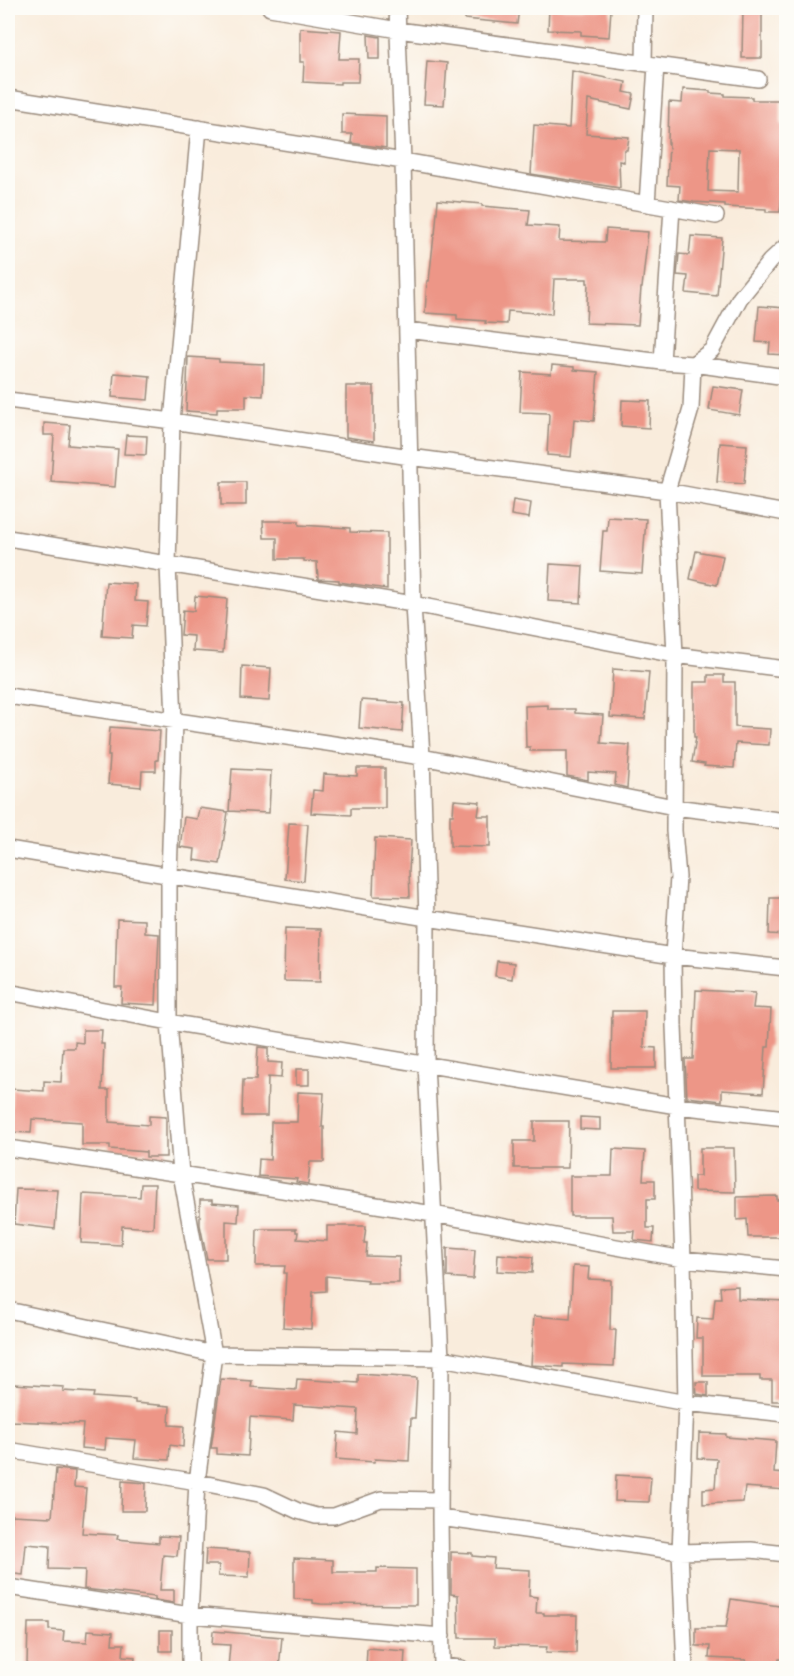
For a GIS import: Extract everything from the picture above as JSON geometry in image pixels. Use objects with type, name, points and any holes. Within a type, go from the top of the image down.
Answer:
[{"type":"street","points":[[270,8],[398,30],[758,79]]},
{"type":"street","points":[[397,8],[403,161],[413,604],[422,757],[427,918],[426,1064],[441,1358],[442,1667],[461,1668]]},
{"type":"street","points":[[645,8],[650,64],[647,204]]},
{"type":"street","points":[[8,98],[403,161],[716,216]]},
{"type":"street","points":[[189,1668],[197,1482],[214,1354],[180,1174],[169,1022],[169,876],[174,722],[168,564],[172,421],[199,128]]},
{"type":"street","points":[[662,362],[672,208]]},
{"type":"street","points":[[693,364],[712,350],[740,298],[770,261],[786,246]]},
{"type":"street","points":[[407,330],[786,377]]},
{"type":"street","points":[[685,1668],[680,1552],[686,1403],[673,956],[678,877],[674,831],[675,655],[667,491],[691,409],[693,364]]},
{"type":"street","points":[[8,400],[667,491],[786,513]]},
{"type":"street","points":[[8,538],[413,604],[675,655],[786,669]]},
{"type":"street","points":[[8,696],[422,757],[674,807],[786,821]]},
{"type":"street","points":[[8,849],[673,956],[786,968]]},
{"type":"street","points":[[8,992],[169,1022],[677,1106],[786,1118]]},
{"type":"street","points":[[8,1148],[433,1214],[683,1259],[786,1269]]},
{"type":"street","points":[[8,1310],[214,1354],[441,1358],[686,1403],[786,1414]]},
{"type":"street","points":[[8,1450],[197,1482],[264,1496],[316,1516],[334,1516],[381,1499],[440,1500]]},
{"type":"street","points":[[440,1518],[680,1552],[751,1550],[786,1554]]},
{"type":"street","points":[[8,1587],[190,1615],[442,1636]]},
{"type":"building","points":[[466,8],[519,8],[517,24],[465,19]]},
{"type":"building","points":[[549,8],[611,9],[609,37],[581,35],[581,31],[548,30]]},
{"type":"building","points":[[743,8],[762,8],[762,58],[742,58]]},
{"type":"building","points":[[300,28],[341,31],[339,59],[359,59],[358,82],[340,82],[340,84],[303,82],[304,62],[300,62]]},
{"type":"building","points":[[368,35],[380,37],[380,59],[369,59]]},
{"type":"building","points":[[427,61],[447,63],[444,105],[424,104]]},
{"type":"building","points":[[572,71],[626,82],[624,92],[634,94],[631,109],[588,100],[586,134],[629,137],[627,150],[624,150],[624,162],[619,161],[620,188],[531,174],[534,125],[569,128]]},
{"type":"building","points":[[683,89],[710,91],[710,93],[725,94],[725,96],[752,97],[752,100],[781,100],[781,125],[786,125],[786,194],[782,194],[780,212],[679,200],[680,186],[667,185],[669,102],[682,103]],"holes":[[[710,148],[739,149],[738,192],[708,191]]]},
{"type":"building","points":[[342,114],[386,116],[386,148],[351,143],[352,134],[342,134]]},
{"type":"building","points":[[438,200],[530,210],[528,225],[560,227],[559,241],[605,242],[606,229],[648,232],[638,325],[586,323],[587,279],[554,279],[552,314],[508,311],[507,324],[457,319],[457,315],[425,313]]},
{"type":"building","points":[[691,236],[722,238],[717,296],[686,293],[688,276],[677,275],[679,254],[689,255]]},
{"type":"building","points":[[759,306],[786,308],[786,355],[769,354],[770,343],[756,342]]},
{"type":"building","points":[[188,357],[219,359],[219,362],[264,364],[263,396],[246,395],[246,408],[217,408],[217,413],[186,411]]},
{"type":"building","points":[[552,365],[598,372],[594,421],[574,419],[571,457],[547,455],[548,413],[520,412],[522,372],[551,374]]},
{"type":"building","points":[[114,373],[150,376],[148,400],[112,397]]},
{"type":"building","points":[[346,386],[374,386],[374,441],[346,437]]},
{"type":"building","points":[[713,386],[743,390],[739,415],[709,410]]},
{"type":"building","points":[[622,400],[650,401],[649,428],[621,426]]},
{"type":"building","points":[[44,423],[70,425],[68,445],[118,449],[115,487],[51,482],[54,435],[44,435]]},
{"type":"building","points":[[126,435],[147,436],[146,455],[124,454]]},
{"type":"building","points":[[720,443],[747,445],[744,484],[717,482]]},
{"type":"building","points":[[221,482],[246,482],[246,505],[221,505]]},
{"type":"building","points":[[513,500],[531,503],[529,518],[511,515]]},
{"type":"building","points":[[608,517],[646,519],[642,574],[600,571],[603,531],[607,531]]},
{"type":"building","points":[[263,521],[299,521],[299,525],[350,528],[350,532],[387,533],[387,589],[339,582],[339,580],[318,579],[317,562],[304,561],[304,559],[277,559],[277,538],[264,538]]},
{"type":"building","points":[[696,551],[723,556],[717,585],[690,579]]},
{"type":"building","points":[[550,564],[583,566],[581,603],[548,601]]},
{"type":"building","points":[[106,582],[136,584],[135,601],[148,602],[146,626],[133,625],[132,638],[102,636]]},
{"type":"building","points":[[195,596],[227,599],[223,653],[193,651],[194,636],[181,635],[183,610],[194,611]]},
{"type":"building","points":[[242,666],[271,668],[269,701],[241,699]]},
{"type":"building","points":[[613,669],[649,672],[645,719],[610,717]]},
{"type":"building","points":[[708,675],[724,675],[724,682],[735,682],[735,727],[770,729],[769,745],[736,743],[734,768],[704,766],[705,764],[692,762],[696,737],[694,737],[694,682],[708,682]]},
{"type":"building","points":[[361,700],[404,703],[402,732],[359,728]]},
{"type":"building","points":[[548,705],[548,709],[575,709],[575,713],[603,715],[601,743],[630,745],[627,788],[615,785],[616,774],[588,772],[588,780],[567,776],[567,751],[530,751],[530,747],[526,747],[525,706]]},
{"type":"building","points":[[110,727],[160,731],[156,771],[142,771],[141,787],[108,784]]},
{"type":"building","points":[[357,768],[385,768],[385,808],[351,808],[351,815],[311,813],[313,790],[323,791],[324,774],[357,776]]},
{"type":"building","points":[[232,769],[271,771],[269,813],[229,811]]},
{"type":"building","points":[[454,800],[480,802],[478,816],[490,816],[490,847],[450,846],[450,815],[453,815]]},
{"type":"building","points":[[199,808],[228,812],[220,864],[194,860],[195,849],[180,847],[184,817],[197,819]]},
{"type":"building","points":[[289,823],[308,824],[304,881],[285,879]]},
{"type":"building","points":[[375,838],[411,840],[410,897],[373,896]]},
{"type":"building","points":[[770,898],[786,898],[786,935],[769,934]]},
{"type":"building","points":[[117,919],[145,920],[145,933],[159,934],[156,1005],[121,1003],[122,987],[115,987]]},
{"type":"building","points":[[285,928],[321,929],[320,982],[284,981]]},
{"type":"building","points":[[497,961],[514,963],[512,979],[495,976]]},
{"type":"building","points":[[696,990],[755,993],[753,1008],[771,1009],[763,1093],[722,1090],[722,1101],[687,1097],[685,1059],[693,1059]]},
{"type":"building","points":[[612,1011],[645,1011],[644,1047],[656,1048],[656,1068],[611,1068]]},
{"type":"building","points":[[83,1030],[102,1030],[101,1044],[104,1044],[102,1090],[109,1090],[109,1122],[149,1125],[149,1116],[166,1117],[166,1157],[146,1157],[146,1152],[110,1149],[110,1145],[82,1145],[82,1122],[32,1119],[31,1133],[10,1132],[12,1089],[44,1091],[44,1081],[61,1082],[63,1048],[75,1048],[75,1042],[83,1043]]},
{"type":"building","points":[[258,1047],[268,1048],[268,1062],[282,1063],[281,1078],[268,1077],[267,1116],[242,1116],[243,1080],[256,1080]]},
{"type":"building","points":[[296,1069],[309,1069],[309,1085],[296,1085]]},
{"type":"building","points":[[298,1092],[324,1093],[322,1127],[324,1127],[324,1162],[310,1162],[308,1184],[296,1182],[297,1179],[258,1176],[259,1159],[270,1160],[271,1122],[297,1122]]},
{"type":"building","points":[[580,1117],[600,1118],[600,1130],[580,1129]]},
{"type":"building","points":[[534,1121],[569,1121],[568,1168],[514,1168],[514,1141],[534,1141]]},
{"type":"building","points":[[700,1148],[734,1148],[735,1192],[694,1191],[694,1176],[700,1176]]},
{"type":"building","points":[[613,1149],[645,1151],[643,1180],[655,1180],[655,1199],[647,1199],[647,1228],[654,1228],[653,1242],[634,1240],[635,1231],[613,1231],[612,1216],[570,1216],[570,1176],[612,1176]]},
{"type":"building","points":[[141,1184],[155,1184],[153,1228],[122,1226],[121,1245],[81,1243],[83,1194],[140,1197]]},
{"type":"building","points":[[16,1189],[58,1190],[55,1229],[14,1224]]},
{"type":"building","points":[[777,1196],[777,1200],[786,1200],[786,1237],[748,1237],[747,1219],[737,1220],[737,1197]]},
{"type":"building","points":[[200,1200],[239,1205],[238,1222],[226,1221],[226,1259],[207,1259],[200,1225]]},
{"type":"building","points":[[327,1226],[366,1226],[364,1243],[367,1243],[366,1256],[399,1257],[399,1283],[367,1283],[368,1280],[326,1276],[326,1291],[313,1292],[311,1329],[283,1327],[285,1266],[256,1266],[257,1229],[296,1229],[297,1239],[327,1241]]},
{"type":"building","points":[[447,1248],[475,1250],[473,1279],[447,1277]]},
{"type":"building","points":[[498,1254],[533,1257],[532,1273],[497,1271]]},
{"type":"building","points":[[573,1266],[589,1267],[588,1279],[611,1280],[610,1330],[616,1330],[614,1366],[531,1365],[534,1316],[570,1319]]},
{"type":"building","points":[[738,1286],[738,1299],[786,1301],[786,1401],[772,1401],[772,1380],[760,1380],[760,1376],[703,1376],[703,1338],[696,1338],[697,1318],[713,1319],[715,1298],[721,1298],[720,1287]]},
{"type":"building","points":[[358,1374],[417,1378],[415,1418],[411,1418],[409,1461],[375,1459],[374,1462],[336,1459],[338,1432],[357,1434],[358,1409],[294,1405],[293,1420],[250,1417],[248,1456],[217,1454],[217,1448],[211,1448],[221,1379],[252,1381],[251,1387],[296,1390],[297,1379],[358,1383]]},
{"type":"building","points":[[696,1382],[708,1382],[708,1396],[697,1394]]},
{"type":"building","points":[[13,1384],[64,1387],[63,1391],[94,1393],[93,1397],[135,1400],[135,1403],[170,1406],[169,1425],[184,1426],[183,1447],[170,1445],[169,1460],[134,1458],[136,1440],[106,1438],[105,1450],[81,1448],[83,1424],[11,1421]]},
{"type":"building","points":[[699,1433],[776,1441],[774,1473],[786,1474],[786,1490],[745,1487],[743,1502],[703,1504],[703,1489],[715,1488],[717,1459],[698,1458]]},
{"type":"building","points":[[56,1469],[75,1471],[74,1487],[86,1488],[82,1533],[118,1535],[117,1539],[159,1543],[159,1536],[179,1537],[177,1556],[163,1555],[160,1590],[174,1590],[174,1603],[155,1600],[155,1597],[84,1589],[85,1570],[49,1569],[50,1546],[26,1544],[23,1575],[8,1573],[11,1515],[52,1517]]},
{"type":"building","points":[[616,1475],[651,1477],[649,1502],[615,1501]]},
{"type":"building","points":[[122,1481],[146,1483],[145,1511],[121,1511]]},
{"type":"building","points":[[206,1549],[250,1552],[249,1577],[218,1576],[219,1565],[205,1565]]},
{"type":"building","points":[[451,1552],[472,1553],[472,1556],[494,1558],[493,1568],[530,1570],[529,1596],[537,1597],[536,1613],[577,1615],[576,1653],[546,1652],[547,1647],[495,1646],[495,1638],[459,1638],[458,1595],[451,1594]]},
{"type":"building","points":[[294,1558],[333,1560],[333,1572],[377,1572],[377,1568],[416,1569],[416,1605],[321,1604],[313,1603],[313,1600],[294,1599]]},
{"type":"building","points":[[731,1599],[786,1607],[786,1659],[779,1659],[778,1668],[745,1668],[746,1660],[709,1658],[710,1646],[696,1646],[696,1628],[726,1628]]},
{"type":"building","points":[[28,1623],[49,1623],[49,1630],[64,1631],[63,1641],[87,1642],[88,1630],[113,1632],[112,1644],[124,1644],[123,1656],[135,1657],[134,1668],[27,1666]]},
{"type":"building","points":[[160,1630],[172,1630],[172,1651],[160,1651]]},
{"type":"building","points":[[213,1631],[282,1637],[279,1668],[228,1668],[230,1645],[212,1644]]},
{"type":"building","points":[[367,1648],[405,1651],[404,1668],[366,1668]]}]
